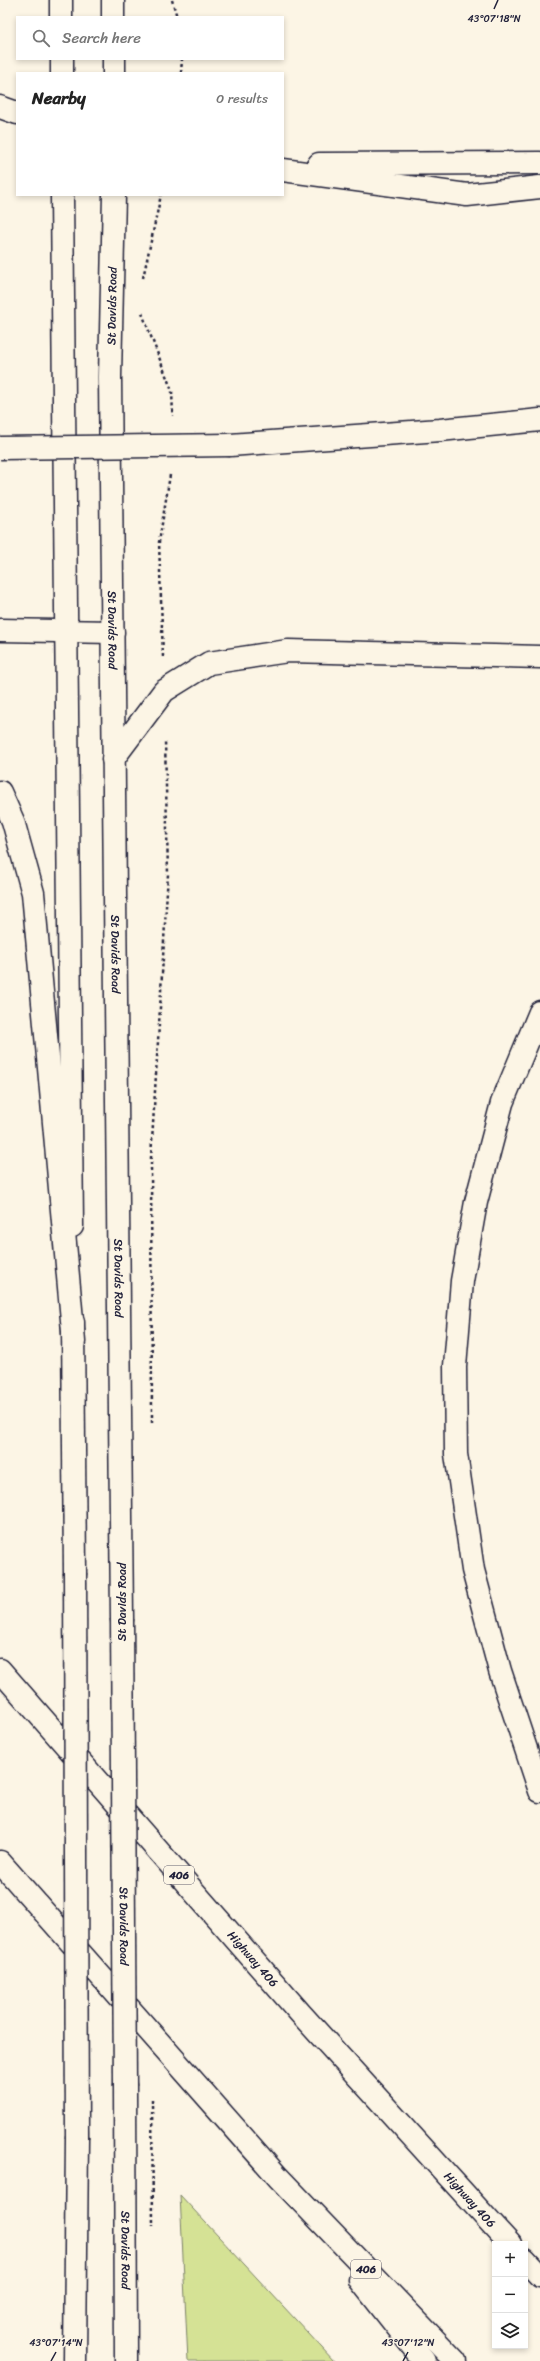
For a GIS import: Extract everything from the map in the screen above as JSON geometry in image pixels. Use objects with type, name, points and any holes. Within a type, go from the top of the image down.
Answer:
[{"type":"main road","points":[[61,0],[61,16]]},
{"type":"main road","points":[[113,0],[114,16]]},
{"type":"main road","points":[[62,60],[62,72]]},
{"type":"main road","points":[[114,60],[114,72]]},
{"type":"main road","points":[[0,107],[16,113]]},
{"type":"main road","points":[[284,164],[540,163]]},
{"type":"main road","points":[[284,170],[466,194],[540,187]]},
{"type":"main road","points":[[62,196],[65,631],[74,1342],[77,2138],[75,2361]]},
{"type":"main road","name":"St Davids Road","points":[[114,196],[110,378],[122,1618],[126,2361]]},
{"type":"main road","points":[[0,448],[230,445],[440,430],[540,420]]},
{"type":"main road","points":[[0,630],[113,632]]},
{"type":"main road","points":[[113,759],[164,691],[210,663],[288,651],[540,657]]},
{"type":"main road","points":[[0,792],[13,821],[33,893],[74,1342]]},
{"type":"main road","points":[[540,1012],[502,1103],[476,1202],[462,1281],[455,1366],[456,1454],[473,1570],[500,1671],[540,1791]]},
{"type":"main road","name":"Highway 406","points":[[0,1670],[301,2014],[507,2241]]},
{"type":"main road","name":"406","points":[[0,1862],[278,2177],[455,2361]]},
{"type":"main road","points":[[278,2177],[424,2361]]},
{"type":"main road","points":[[528,2263],[540,2276]]},
{"type":"path","points":[[172,0],[177,16]]},
{"type":"path","points":[[181,72],[182,60]]},
{"type":"path","points":[[142,282],[161,196]]},
{"type":"path","points":[[142,312],[172,391],[173,423]]},
{"type":"path","points":[[164,691],[159,542],[171,469]]},
{"type":"path","points":[[152,1428],[151,1158],[168,874],[165,739]]},
{"type":"green space","points":[[180,2195],[334,2361],[188,2361]]}]
